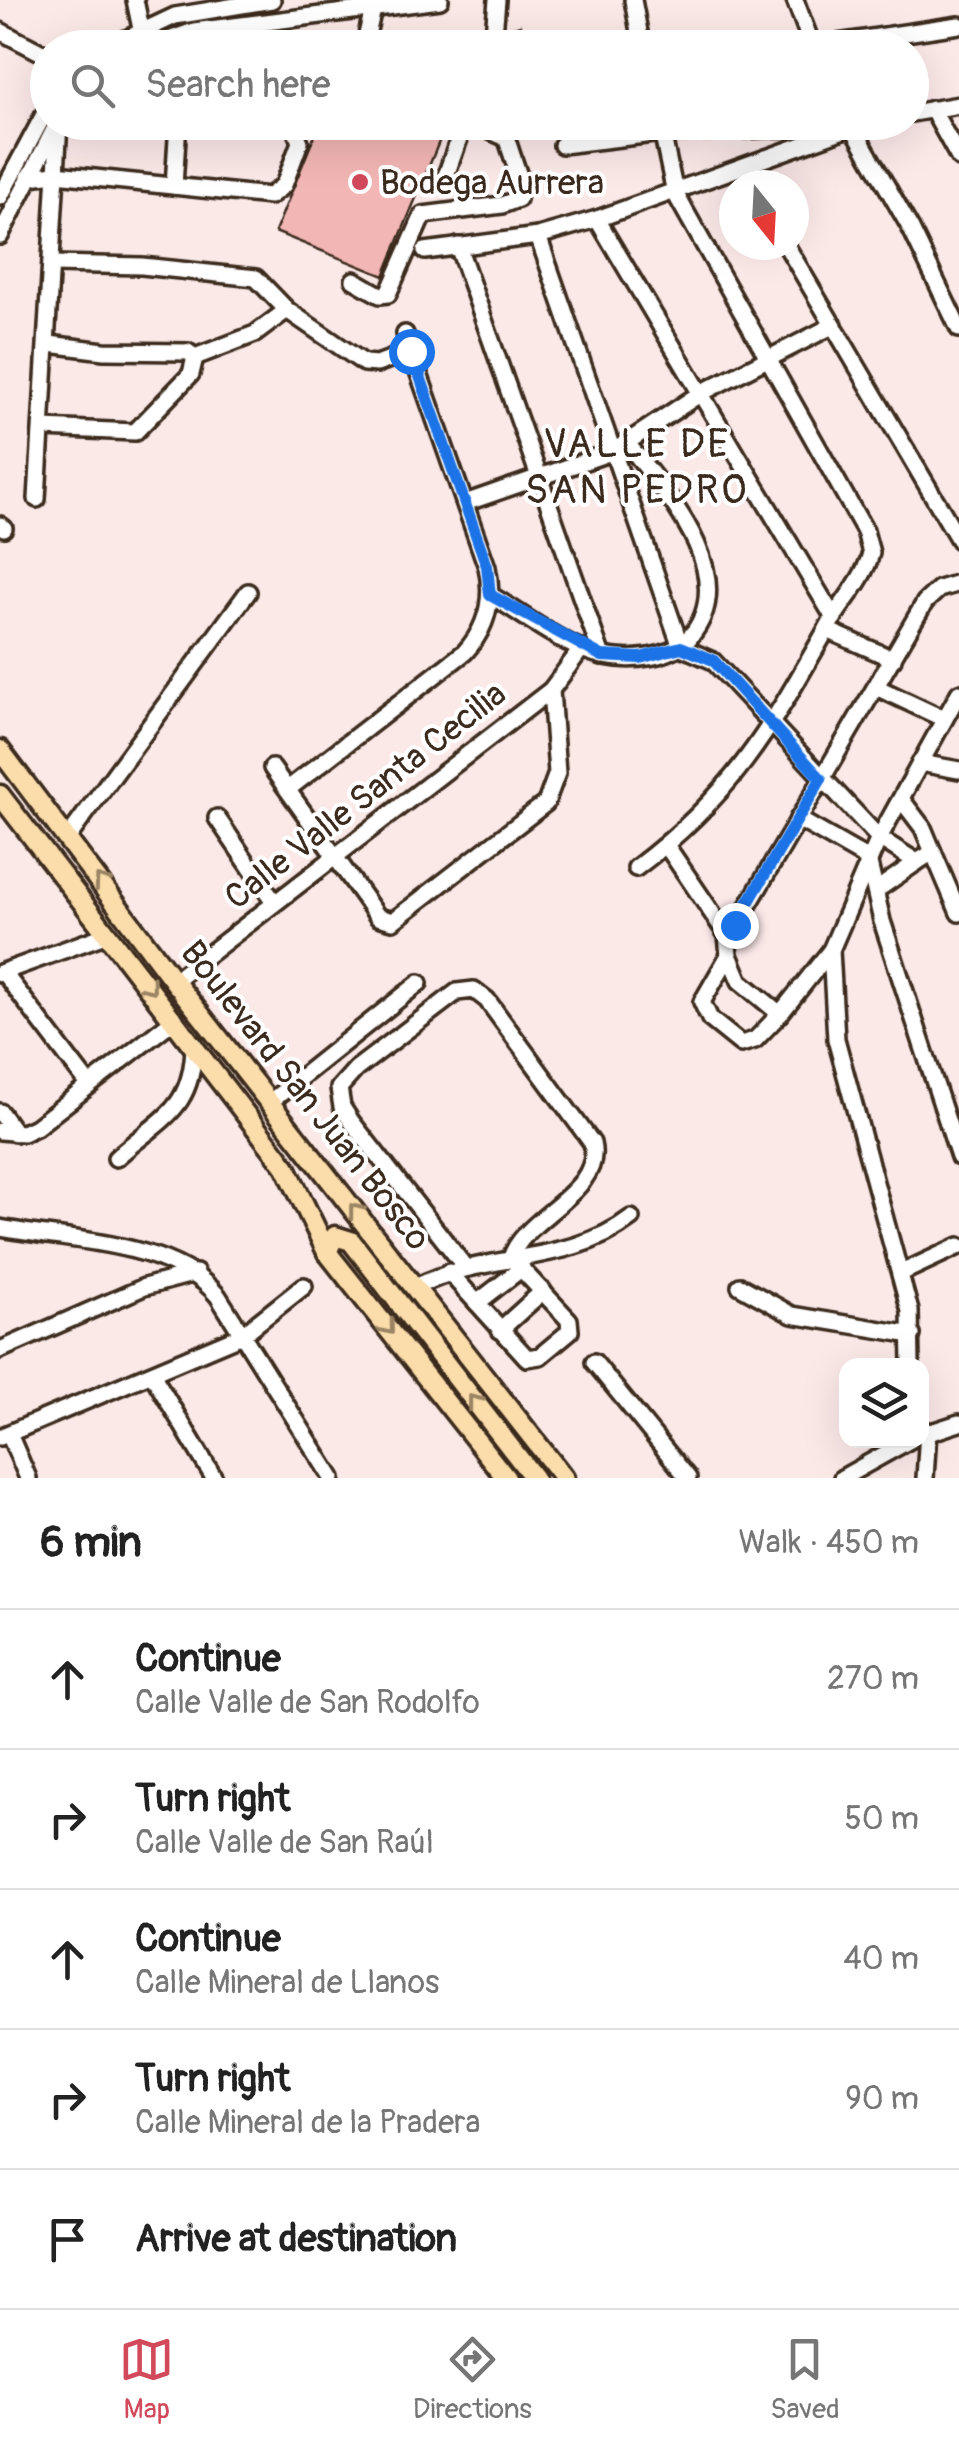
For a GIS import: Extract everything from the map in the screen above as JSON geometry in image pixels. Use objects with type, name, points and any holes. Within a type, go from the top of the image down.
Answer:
[{"type":"main road","name":"Boulevard San Juan Bosco","points":[[0,750],[62,843],[564,1478]]},
{"type":"main road","name":"Boulevard San Juan Bosco","points":[[0,793],[286,1168],[327,1252],[506,1478]]},
{"type":"main road","points":[[0,793],[12,796],[62,843],[76,892]]},
{"type":"main road","points":[[327,1252],[336,1236],[351,1241],[534,1478]]},
{"type":"street","points":[[134,0],[141,28]]},
{"type":"street","points":[[138,30],[195,10],[272,0]]},
{"type":"street","points":[[194,30],[374,4],[440,0]]},
{"type":"street","points":[[495,30],[497,0]]},
{"type":"street","points":[[633,0],[639,30]]},
{"type":"street","points":[[796,0],[807,30]]},
{"type":"street","points":[[368,30],[374,4]]},
{"type":"street","points":[[926,30],[959,25]]},
{"type":"street","points":[[0,31],[30,47]]},
{"type":"street","points":[[929,110],[959,104]]},
{"type":"street","points":[[932,109],[959,158]]},
{"type":"street","points":[[0,196],[30,140]]},
{"type":"street","points":[[0,236],[48,140]]},
{"type":"street","points":[[37,499],[49,344],[57,140]]},
{"type":"street","points":[[174,186],[177,140]]},
{"type":"street","points":[[28,177],[56,174],[263,196],[284,185],[299,140]]},
{"type":"street","points":[[444,181],[461,140]]},
{"type":"street","points":[[354,280],[380,295],[388,294],[423,216],[514,203],[522,192],[521,182],[507,140]]},
{"type":"street","points":[[562,145],[591,140]]},
{"type":"street","points":[[636,868],[666,845],[739,774],[869,561],[871,546],[675,193],[664,140]]},
{"type":"street","points":[[425,251],[538,236],[598,219],[814,140]]},
{"type":"street","points":[[865,140],[953,299],[959,329]]},
{"type":"street","points":[[598,219],[701,392],[830,624],[893,659]]},
{"type":"street","points":[[538,236],[620,447],[681,647]]},
{"type":"street","points":[[458,246],[602,656]]},
{"type":"street","points":[[795,260],[959,540]]},
{"type":"street","points":[[53,264],[142,266],[256,278],[288,310],[364,363],[377,364],[411,351]]},
{"type":"street","points":[[195,357],[256,334],[288,310]]},
{"type":"street","points":[[465,503],[620,447],[701,392],[834,325]]},
{"type":"street","points":[[288,790],[465,652],[478,638],[490,595],[487,566],[405,334]]},
{"type":"street","points":[[49,344],[104,351],[188,352],[195,357]]},
{"type":"street","points":[[43,428],[135,432],[191,374],[195,357]]},
{"type":"street","points":[[490,595],[602,656],[640,658],[681,647],[699,626],[706,600],[699,552],[686,521],[620,447]]},
{"type":"street","points":[[727,935],[932,595],[959,583]]},
{"type":"street","points":[[62,843],[248,592]]},
{"type":"street","points":[[681,647],[713,660],[879,838],[916,862]]},
{"type":"street","name":"Calle Valle Santa Cecilia","points":[[174,982],[550,690],[582,648]]},
{"type":"street","points":[[876,687],[944,719]]},
{"type":"street","points":[[272,768],[378,917],[387,921],[399,918],[546,803],[556,772],[550,690]]},
{"type":"street","points":[[729,955],[702,1002],[710,1019],[741,1044],[755,1040],[780,1014],[831,950],[868,859],[959,694]]},
{"type":"street","points":[[920,762],[959,770]]},
{"type":"street","points":[[900,799],[923,828],[959,913]]},
{"type":"street","points":[[217,818],[274,902]]},
{"type":"street","points":[[798,818],[868,859],[878,888],[882,921],[959,1157]]},
{"type":"street","points":[[666,845],[727,935],[729,955],[750,992],[780,1014]]},
{"type":"street","points":[[878,888],[933,852]]},
{"type":"street","points":[[89,1085],[1,973],[108,934]]},
{"type":"street","points":[[831,950],[836,1039],[900,1273],[912,1336],[912,1358]]},
{"type":"street","points":[[270,1102],[419,983]]},
{"type":"street","points":[[477,1304],[517,1263],[521,1238],[587,1174],[594,1151],[588,1134],[487,1000],[474,990],[464,990],[356,1069],[339,1088],[339,1098],[477,1304],[530,1358],[567,1334],[568,1320],[517,1263]]},
{"type":"street","points":[[0,1112],[8,1132],[36,1127],[175,1019]]},
{"type":"street","points":[[116,1158],[185,1097],[193,1078],[194,1044]]},
{"type":"street","points":[[416,1286],[457,1269],[517,1263],[594,1242],[631,1218]]},
{"type":"street","points":[[0,1228],[140,1252],[196,1273],[218,1296],[332,1478]]},
{"type":"street","points":[[0,1244],[27,1233]]},
{"type":"street","points":[[900,1273],[959,1246]]},
{"type":"street","points":[[140,1252],[144,1287]]},
{"type":"street","points":[[0,1350],[144,1287],[196,1273]]},
{"type":"street","points":[[28,1478],[4,1435],[242,1335],[304,1286]]},
{"type":"street","points":[[740,1286],[792,1316],[912,1336]]},
{"type":"street","points":[[500,1330],[542,1291]]},
{"type":"street","points":[[594,1362],[688,1478]]},
{"type":"street","points":[[152,1374],[214,1478]]},
{"type":"street","points":[[929,1433],[959,1423]]},
{"type":"street","points":[[842,1478],[895,1448]]},
{"type":"street","points":[[918,1448],[925,1478]]},
{"type":"street","points":[[865,1463],[877,1478]]},
{"type":"building","name":"Bodega Aurrera","points":[[313,140],[440,140],[384,276],[275,232]]},
{"type":"place","name":"Bodega Aurrera","points":[[360,182]]},
{"type":"district","name":"VALLE DE SAN PEDRO","points":[[637,466]]},
{"type":"route","points":[[411,351],[487,566],[490,595],[602,656],[640,658],[681,647],[713,660],[821,779],[735,925]]}]
